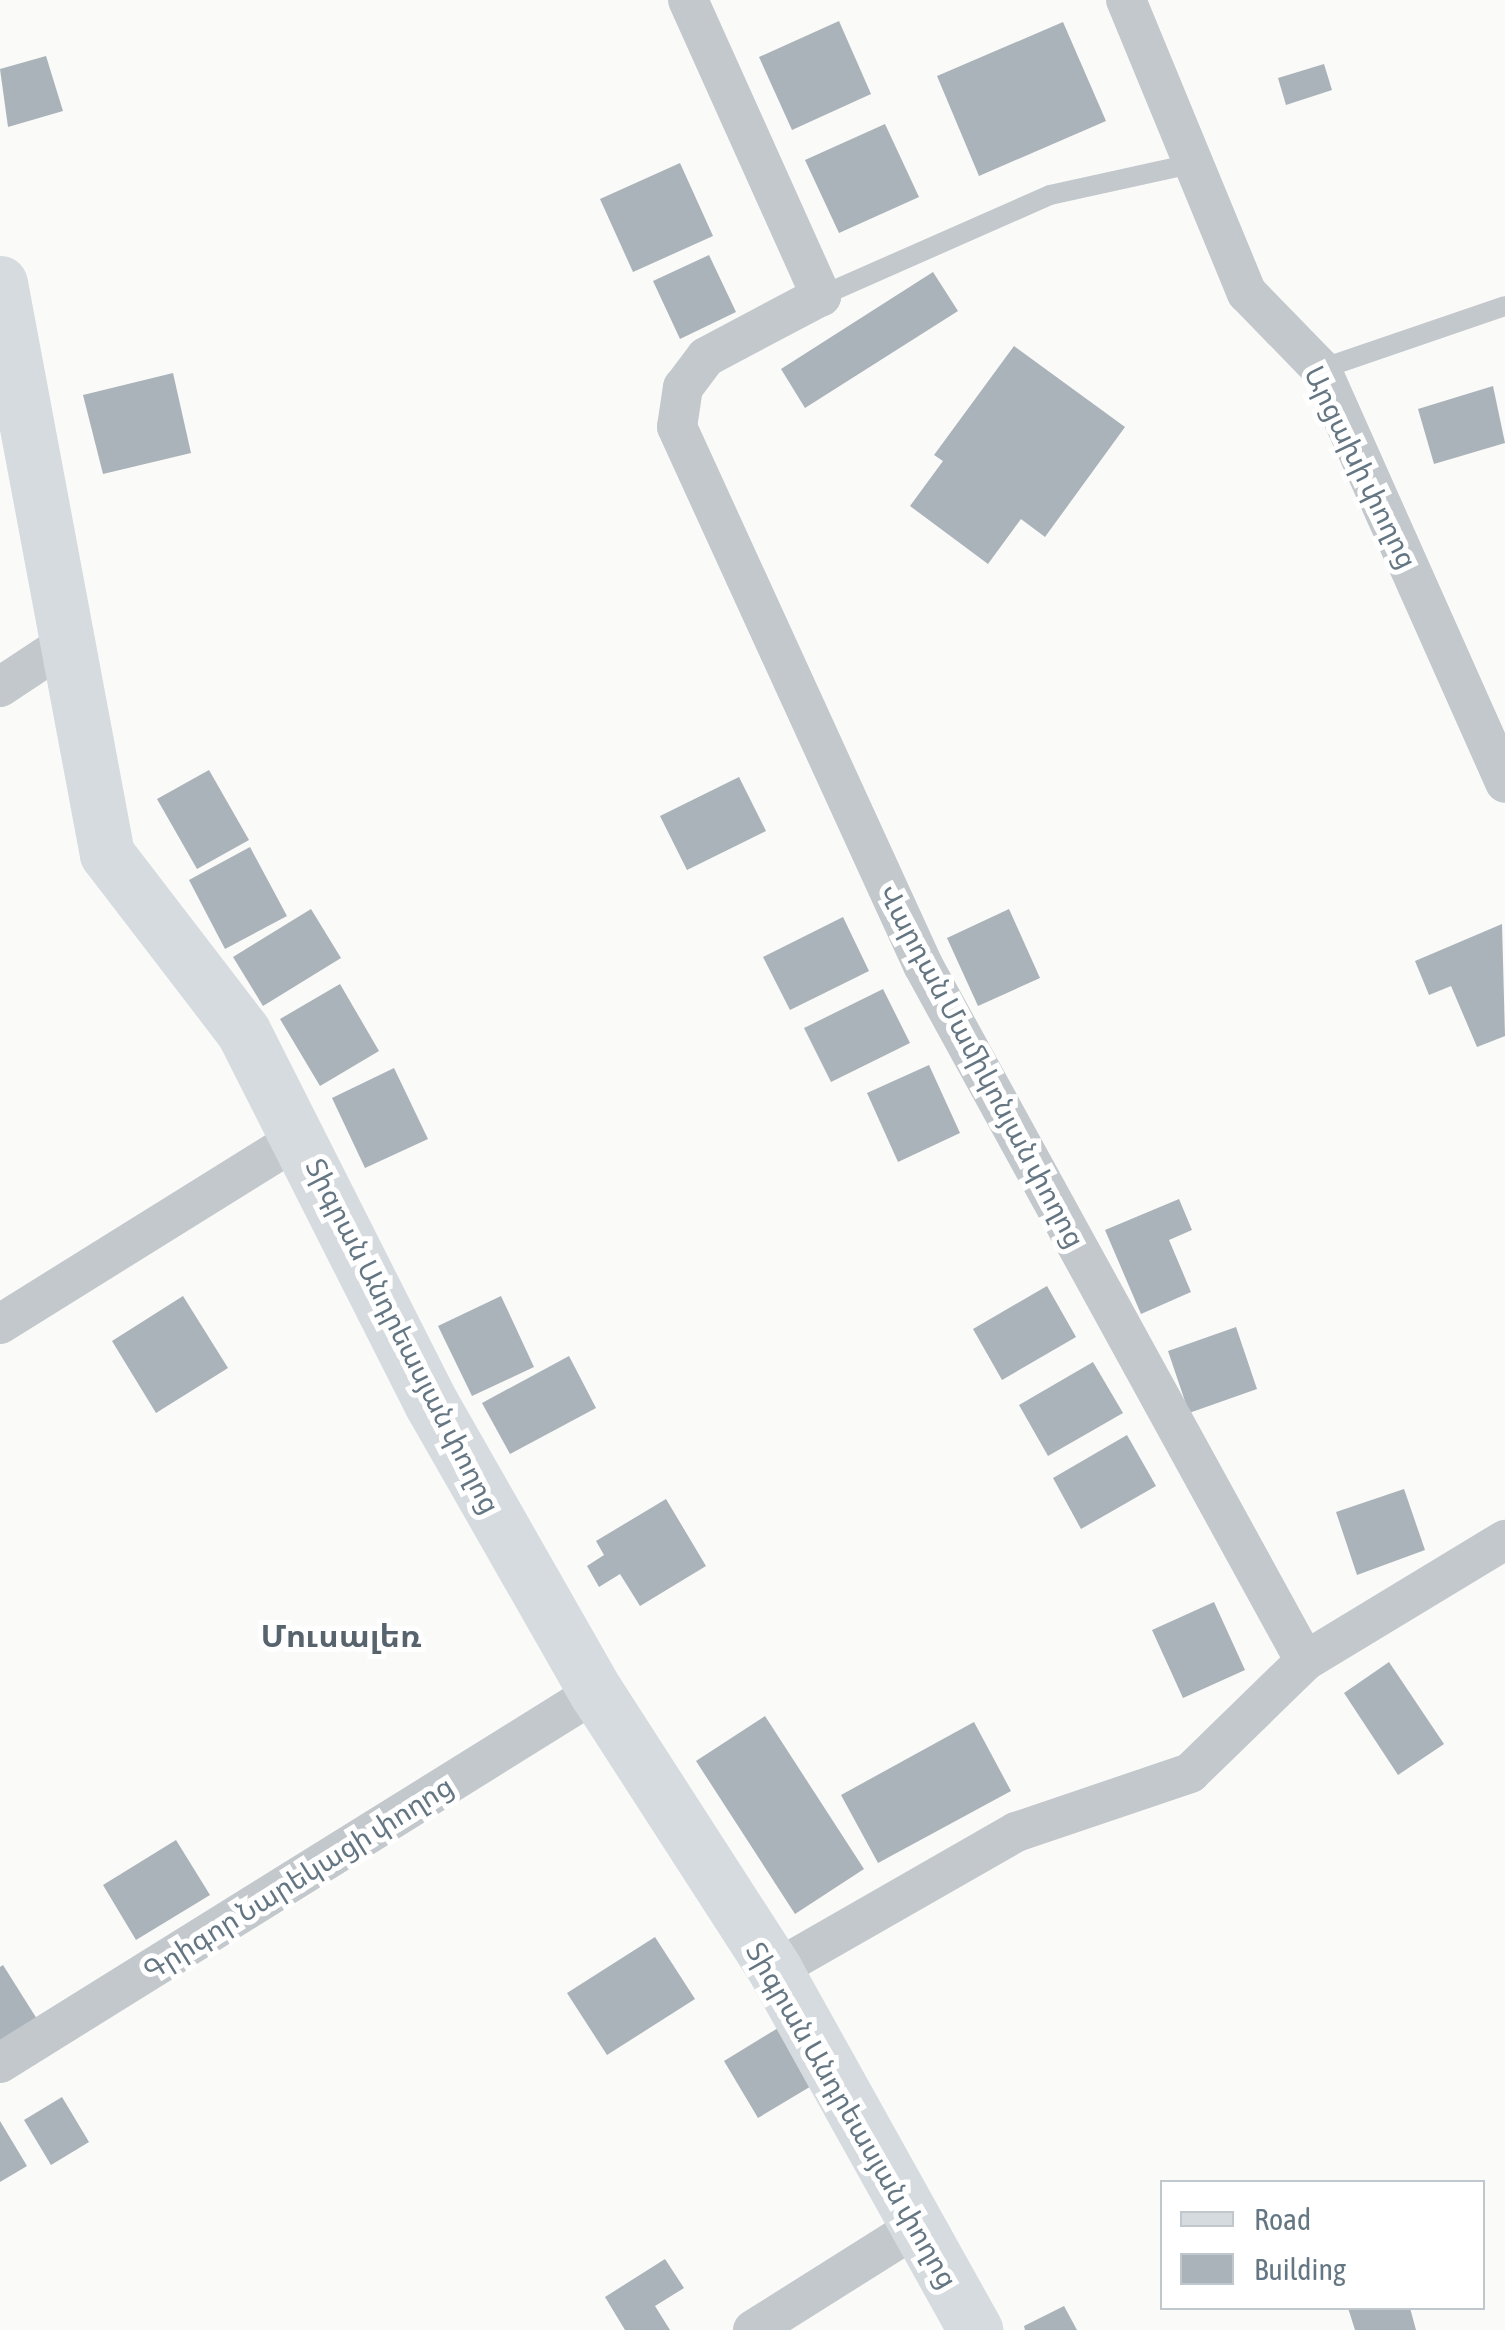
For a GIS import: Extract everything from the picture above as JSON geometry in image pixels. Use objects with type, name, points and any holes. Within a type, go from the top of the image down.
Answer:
[{"type":"main road","name":"Տիգրան Անդրեասյան փողոց","points":[[0,283],[106,854],[243,1030],[432,1403],[596,1692],[775,1970],[915,2228],[976,2330]]},
{"type":"street","points":[[688,0],[821,296]]},
{"type":"street","name":"Արցախի փողոց","points":[[1126,0],[1247,292],[1321,369],[1505,783]]},
{"type":"street","name":"Վարդան Մամիկոնյան փողոց","points":[[821,296],[706,357],[683,387],[677,427],[923,966],[1305,1661]]},
{"type":"street","points":[[0,687],[65,644]]},
{"type":"street","points":[[0,1324],[300,1136]]},
{"type":"street","points":[[775,1970],[1016,1832],[1190,1773],[1305,1661],[1505,1540]]},
{"type":"street","name":"Գրիգոր Նարեկացի փողոց","points":[[0,2063],[596,1692]]},
{"type":"street","points":[[753,2330],[915,2228]]},
{"type":"lane","points":[[821,296],[1050,195],[1196,163]]},
{"type":"lane","points":[[1321,369],[1505,306]]},
{"type":"building","points":[[839,21],[871,94],[792,130],[759,57]]},
{"type":"building","points":[[1063,22],[1106,121],[979,176],[937,76]]},
{"type":"building","points":[[46,56],[63,111],[8,127],[0,69]]},
{"type":"building","points":[[1324,64],[1332,90],[1286,105],[1278,78]]},
{"type":"building","points":[[885,124],[919,197],[839,233],[805,160]]},
{"type":"building","points":[[680,163],[713,236],[633,272],[600,199]]},
{"type":"building","points":[[709,255],[736,312],[680,339],[653,281]]},
{"type":"building","points":[[933,272],[958,311],[805,408],[781,369]]},
{"type":"building","points":[[1014,346],[1125,427],[1045,537],[1021,519],[988,564],[910,506],[943,461],[934,455]]},
{"type":"building","points":[[173,373],[191,453],[103,474],[83,395]]},
{"type":"building","points":[[1493,386],[1505,443],[1434,464],[1418,409]]},
{"type":"building","points":[[209,770],[249,840],[197,869],[157,799]]},
{"type":"building","points":[[739,777],[766,831],[687,870],[660,816]]},
{"type":"building","points":[[250,847],[287,916],[225,949],[189,880]]},
{"type":"building","points":[[311,909],[341,958],[263,1006],[233,957]]},
{"type":"building","points":[[1009,909],[1040,978],[978,1006],[947,938]]},
{"type":"building","points":[[843,917],[869,971],[790,1010],[763,957]]},
{"type":"building","points":[[1502,924],[1505,1036],[1477,1047],[1451,986],[1429,995],[1415,961]]},
{"type":"building","points":[[340,984],[379,1051],[320,1086],[280,1019]]},
{"type":"building","points":[[883,989],[910,1043],[831,1082],[804,1028]]},
{"type":"building","points":[[929,1065],[960,1133],[898,1162],[867,1093]]},
{"type":"building","points":[[394,1068],[428,1139],[365,1168],[332,1098]]},
{"type":"building","points":[[1179,1199],[1192,1230],[1169,1240],[1191,1292],[1141,1314],[1105,1230]]},
{"type":"building","points":[[1047,1286],[1076,1337],[1002,1380],[973,1329]]},
{"type":"building","points":[[183,1296],[228,1368],[156,1413],[112,1341]]},
{"type":"building","points":[[501,1296],[534,1367],[472,1396],[438,1326]]},
{"type":"building","points":[[1236,1327],[1257,1389],[1189,1413],[1168,1351]]},
{"type":"building","points":[[569,1356],[596,1408],[510,1454],[482,1403]]},
{"type":"building","points":[[1093,1362],[1123,1413],[1048,1456],[1019,1405]]},
{"type":"building","points":[[1127,1435],[1156,1486],[1081,1529],[1053,1478]]},
{"type":"building","points":[[1404,1489],[1425,1550],[1357,1575],[1336,1512]]},
{"type":"building","points":[[666,1499],[706,1566],[640,1606],[620,1574],[599,1587],[587,1566],[604,1555],[596,1541]]},
{"type":"building","points":[[1214,1602],[1245,1670],[1183,1698],[1152,1630]]},
{"type":"building","points":[[1389,1662],[1444,1744],[1398,1775],[1344,1693]]},
{"type":"building","points":[[765,1716],[864,1869],[795,1914],[696,1761]]},
{"type":"building","points":[[974,1722],[1011,1791],[878,1863],[841,1795]]},
{"type":"building","points":[[176,1840],[210,1895],[136,1940],[103,1885]]},
{"type":"building","points":[[655,1937],[695,1999],[607,2055],[567,1993]]},
{"type":"building","points":[[3,1965],[37,2019],[0,2042],[0,1967]]},
{"type":"building","points":[[783,2025],[818,2082],[758,2118],[724,2061]]},
{"type":"building","points":[[62,2097],[89,2142],[51,2165],[24,2120]]},
{"type":"building","points":[[0,2121],[27,2166],[0,2182]]},
{"type":"building","points":[[665,2259],[684,2288],[655,2306],[670,2330],[625,2330],[605,2297]]},
{"type":"building","points":[[1064,2306],[1077,2330],[1025,2330],[1024,2326]]},
{"type":"building","points":[[1349,2310],[1411,2310],[1416,2330],[1355,2330]]},
{"type":"district","name":"Մուսալեռ","points":[[341,1636]]}]
